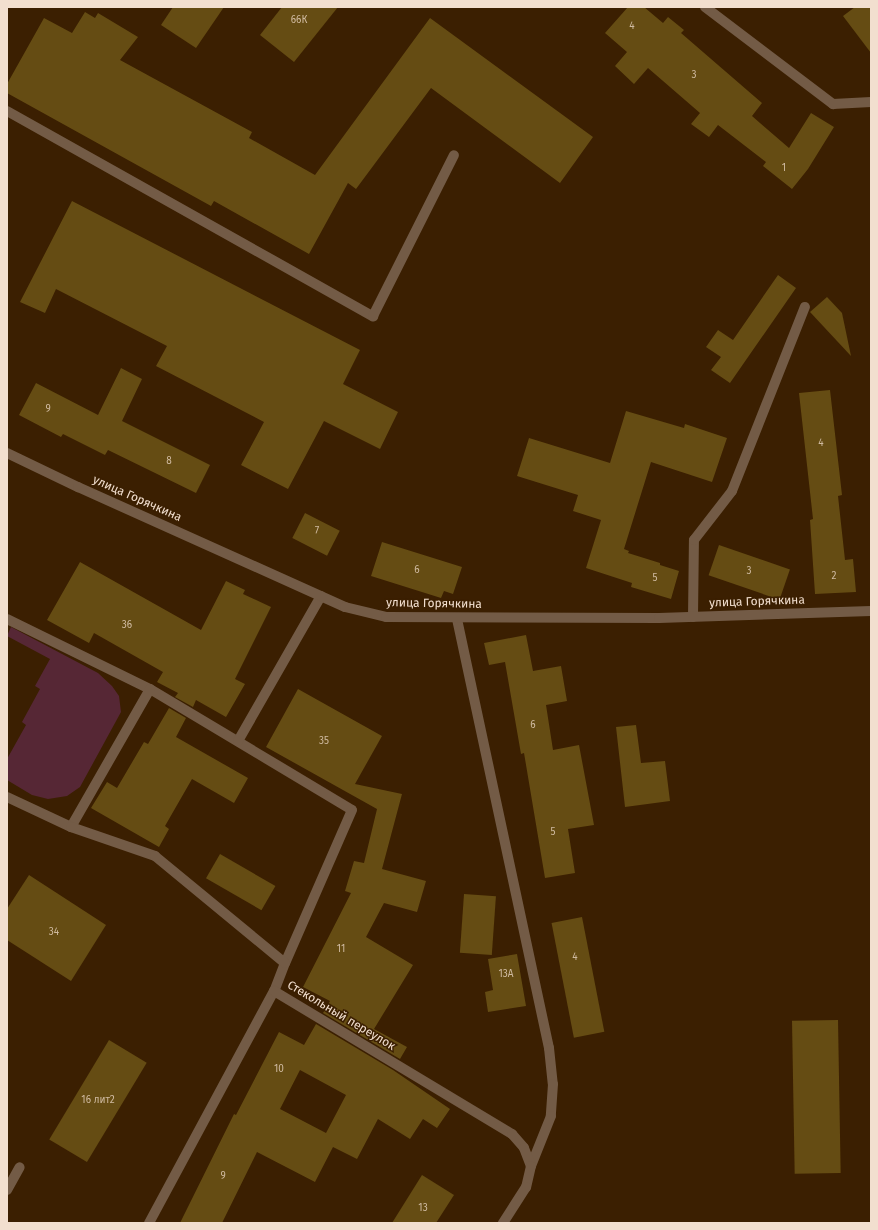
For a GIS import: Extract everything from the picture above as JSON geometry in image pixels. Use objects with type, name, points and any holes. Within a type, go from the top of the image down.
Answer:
[{"type":"street","points":[[704,7],[833,104],[871,102]]},
{"type":"street","points":[[7,111],[373,316],[454,155]]},
{"type":"street","points":[[693,617],[694,540],[732,491],[805,307]]},
{"type":"street","name":"улица Горячкина","points":[[7,453],[78,487],[345,607],[386,617],[457,619],[693,617],[871,611]]},
{"type":"street","points":[[238,741],[321,596]]},
{"type":"street","points":[[7,619],[150,689],[352,810],[274,991]]},
{"type":"street","points":[[457,619],[549,1048],[553,1084],[551,1116],[531,1166],[526,1187],[503,1223]]},
{"type":"street","points":[[71,828],[150,689]]},
{"type":"street","name":"Стекольный переулок","points":[[7,797],[71,828],[155,856],[285,963]]},
{"type":"street","name":"Стекольный переулок","points":[[149,1223],[274,991],[512,1134],[524,1148],[531,1166]]},
{"type":"street","points":[[7,1190],[20,1168]]},
{"type":"shaded area","points":[[11,627],[98,673],[112,686],[119,696],[121,712],[80,787],[67,796],[48,799],[32,795],[7,780],[7,759],[26,725],[22,722],[40,689],[35,686],[50,659],[7,636]]},
{"type":"building","points":[[173,7],[224,7],[196,48],[161,25]]},
{"type":"building","points":[[282,7],[338,7],[294,62],[260,35]]},
{"type":"building","points":[[628,7],[644,7],[663,23],[668,17],[684,30],[681,33],[762,103],[752,116],[789,148],[811,113],[834,127],[808,169],[792,189],[763,166],[766,162],[718,125],[709,137],[691,124],[700,113],[648,68],[634,84],[615,66],[627,52],[605,33]]},
{"type":"building","points":[[855,7],[871,7],[871,53],[843,16]]},
{"type":"building","points":[[85,12],[95,18],[98,13],[138,37],[120,60],[252,132],[249,138],[315,175],[430,18],[593,137],[560,183],[431,88],[356,189],[348,183],[309,254],[214,201],[211,206],[7,93],[7,84],[44,18],[72,33]]},
{"type":"building","points":[[72,201],[360,350],[343,384],[398,412],[380,449],[324,421],[288,489],[241,465],[264,422],[156,366],[167,346],[56,289],[45,313],[20,302]]},
{"type":"building","points":[[778,275],[796,288],[730,383],[711,370],[721,357],[706,347],[718,330],[733,340]]},
{"type":"building","points":[[827,297],[842,313],[851,356],[810,312]]},
{"type":"building","points":[[121,368],[142,379],[122,421],[210,465],[196,493],[108,450],[105,455],[63,434],[61,437],[19,415],[36,383],[98,415]]},
{"type":"building","points":[[830,390],[842,495],[838,496],[845,560],[853,559],[856,592],[815,594],[810,520],[813,519],[799,393]]},
{"type":"building","points":[[626,411],[684,428],[685,424],[727,438],[712,482],[651,462],[624,549],[629,551],[628,553],[660,563],[660,565],[679,571],[671,599],[631,587],[632,583],[586,568],[601,520],[573,511],[578,495],[517,476],[529,438],[610,463]]},
{"type":"building","points":[[305,513],[340,531],[327,556],[292,538]]},
{"type":"building","points":[[382,542],[462,567],[453,594],[444,591],[441,598],[371,576]]},
{"type":"building","points":[[719,545],[790,569],[779,600],[709,575]]},
{"type":"building","points":[[80,562],[201,630],[226,581],[245,590],[243,594],[271,607],[235,679],[245,684],[226,717],[196,700],[193,707],[175,697],[178,693],[157,682],[163,672],[94,633],[89,643],[47,620]]},
{"type":"building","points":[[526,635],[533,671],[561,666],[567,701],[546,705],[553,750],[579,745],[594,825],[568,829],[575,873],[545,878],[524,753],[521,754],[505,662],[489,665],[484,643]]},
{"type":"building","points":[[298,689],[382,736],[355,784],[402,794],[382,869],[426,881],[417,912],[384,903],[366,937],[413,965],[374,1029],[407,1047],[400,1059],[323,1013],[330,1001],[303,987],[351,893],[345,891],[354,861],[364,863],[377,809],[266,747]]},
{"type":"building","points":[[169,708],[186,718],[176,737],[248,778],[234,803],[192,779],[165,826],[169,829],[159,847],[91,808],[107,782],[117,788],[144,742],[148,744]]},
{"type":"building","points":[[636,725],[641,763],[665,761],[670,801],[625,807],[616,727]]},
{"type":"building","points":[[220,854],[275,886],[261,910],[206,878]]},
{"type":"building","points":[[29,875],[106,925],[71,981],[7,940],[7,909]]},
{"type":"building","points":[[464,894],[496,896],[492,955],[460,953]]},
{"type":"building","points":[[582,917],[604,1032],[574,1038],[552,923]]},
{"type":"building","points":[[517,954],[526,1006],[488,1012],[485,992],[493,990],[488,959]]},
{"type":"building","points":[[838,1020],[841,1173],[795,1174],[792,1021]]},
{"type":"building","points":[[316,1024],[393,1070],[450,1109],[437,1128],[423,1119],[410,1139],[378,1119],[357,1159],[333,1147],[315,1182],[257,1152],[222,1223],[180,1223],[234,1114],[236,1115],[279,1032],[304,1045]],"holes":[[[300,1070],[346,1095],[326,1133],[280,1109]]]},
{"type":"building","points":[[109,1040],[147,1063],[87,1162],[49,1139]]},
{"type":"building","points":[[422,1175],[454,1195],[436,1223],[392,1223]]}]
